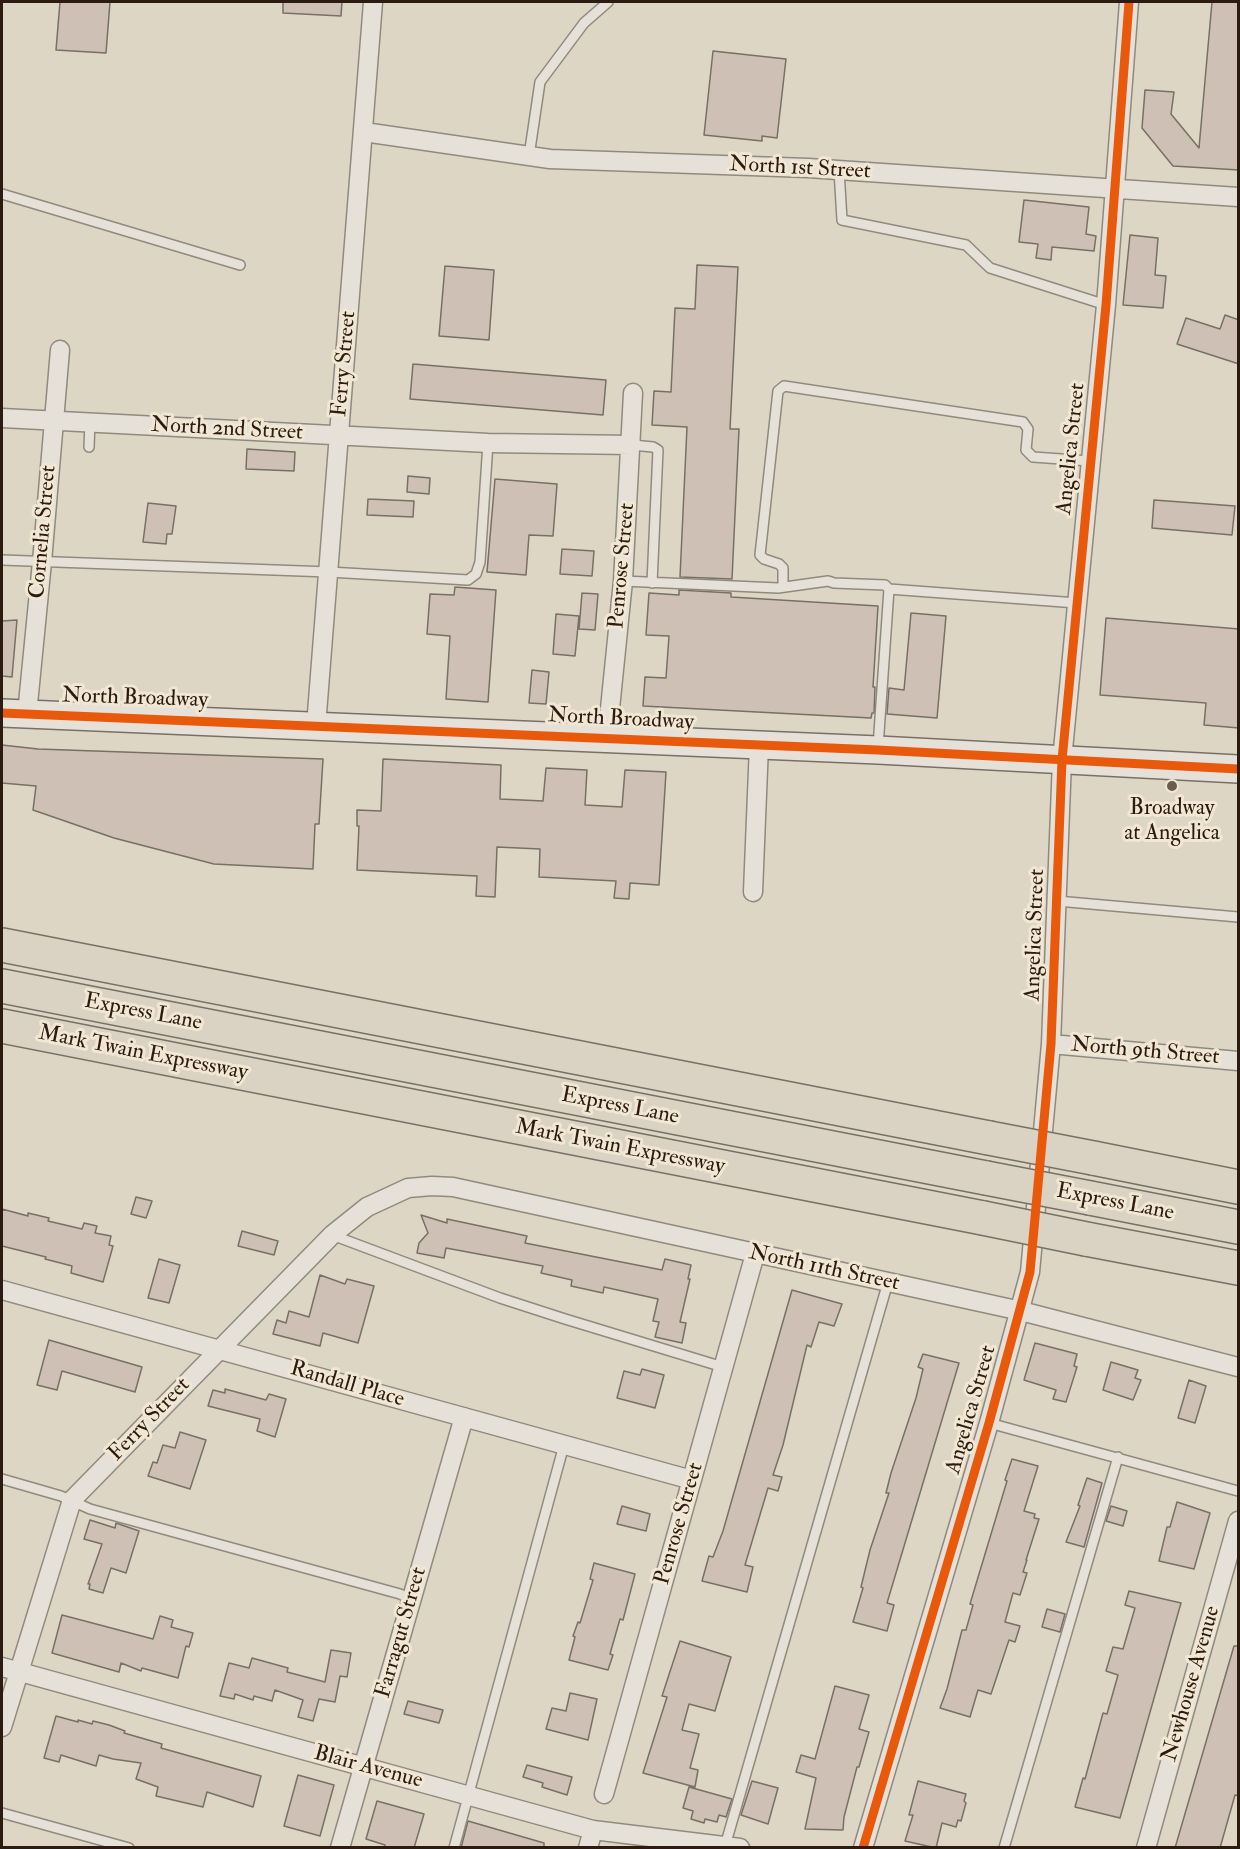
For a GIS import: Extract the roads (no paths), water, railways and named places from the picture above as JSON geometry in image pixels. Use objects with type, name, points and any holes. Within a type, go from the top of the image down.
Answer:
[{"type":"highway","points":[[2,945],[1239,1187]]},
{"type":"highway","name":"Express Lane","points":[[2,986],[1239,1227]]},
{"type":"highway","name":"Mark Twain Expressway","points":[[2,1026],[1239,1268]]},
{"type":"main road","name":"North Broadway","points":[[14,714],[878,750],[1239,769]]},
{"type":"street","name":"Ferry Street","points":[[316,726],[373,2]]},
{"type":"street","name":"Angelica Street","points":[[863,1848],[989,1423],[1030,1272],[1051,1044],[1062,760],[1106,304],[1129,2]]},
{"type":"street","name":"North 1st Street","points":[[364,132],[550,159],[839,170],[1239,197]]},
{"type":"street","name":"Cornelia Street","points":[[14,714],[42,562],[60,350]]},
{"type":"street","name":"Penrose Street","points":[[607,738],[623,581],[633,393]]},
{"type":"street","name":"North 2nd Street","points":[[2,418],[488,443],[632,445]]},
{"type":"street","points":[[753,892],[759,746]]},
{"type":"street","name":"North 9th Street","points":[[1051,1044],[1239,1061]]},
{"type":"street","name":"North 11th Street","points":[[408,1188],[432,1185],[453,1187],[1021,1311],[1239,1367]]},
{"type":"street","name":"Ferry Street","points":[[2,1727],[10,1669],[72,1500],[332,1236],[367,1207],[408,1188]]},
{"type":"street","name":"Penrose Street","points":[[604,1794],[755,1254]]},
{"type":"street","name":"Randall Place","points":[[2,1290],[693,1480]]},
{"type":"street","name":"Farragut Street","points":[[340,1848],[464,1418]]},
{"type":"street","name":"Newhouse Avenue","points":[[1146,1848],[1239,1521]]},
{"type":"street","name":"Blair Avenue","points":[[10,1669],[469,1796],[590,1839],[732,1847]]},
{"type":"lane","points":[[529,156],[540,82],[584,23],[608,2]]},
{"type":"lane","points":[[839,170],[842,220],[966,245],[990,268],[1106,304]]},
{"type":"lane","points":[[2,194],[240,265]]},
{"type":"lane","points":[[783,587],[783,568],[760,555],[778,391],[784,387],[1023,422],[1028,429],[1026,450],[1033,457],[1090,461]]},
{"type":"lane","points":[[89,447],[90,422]]},
{"type":"lane","points":[[2,560],[328,572],[468,580],[476,574],[480,562],[488,443]]},
{"type":"lane","points":[[632,445],[653,447],[658,450],[652,583]]},
{"type":"lane","points":[[623,581],[783,587],[828,581],[885,585],[889,589],[1077,603]]},
{"type":"lane","points":[[878,750],[889,589]]},
{"type":"lane","points":[[1057,901],[1239,917]]},
{"type":"lane","points":[[332,1236],[543,1312],[723,1367]]},
{"type":"lane","points":[[732,1847],[888,1282]]},
{"type":"lane","points":[[989,1423],[1239,1491]]},
{"type":"lane","points":[[454,1848],[564,1445]]},
{"type":"lane","points":[[1004,1848],[1118,1457]]},
{"type":"lane","points":[[2,1479],[72,1500],[90,1509],[400,1594],[412,1600]]},
{"type":"lane","points":[[2,1813],[129,1848]]},
{"type":"place","name":"Broadway at Angelica","points":[[1172,786]]}]
